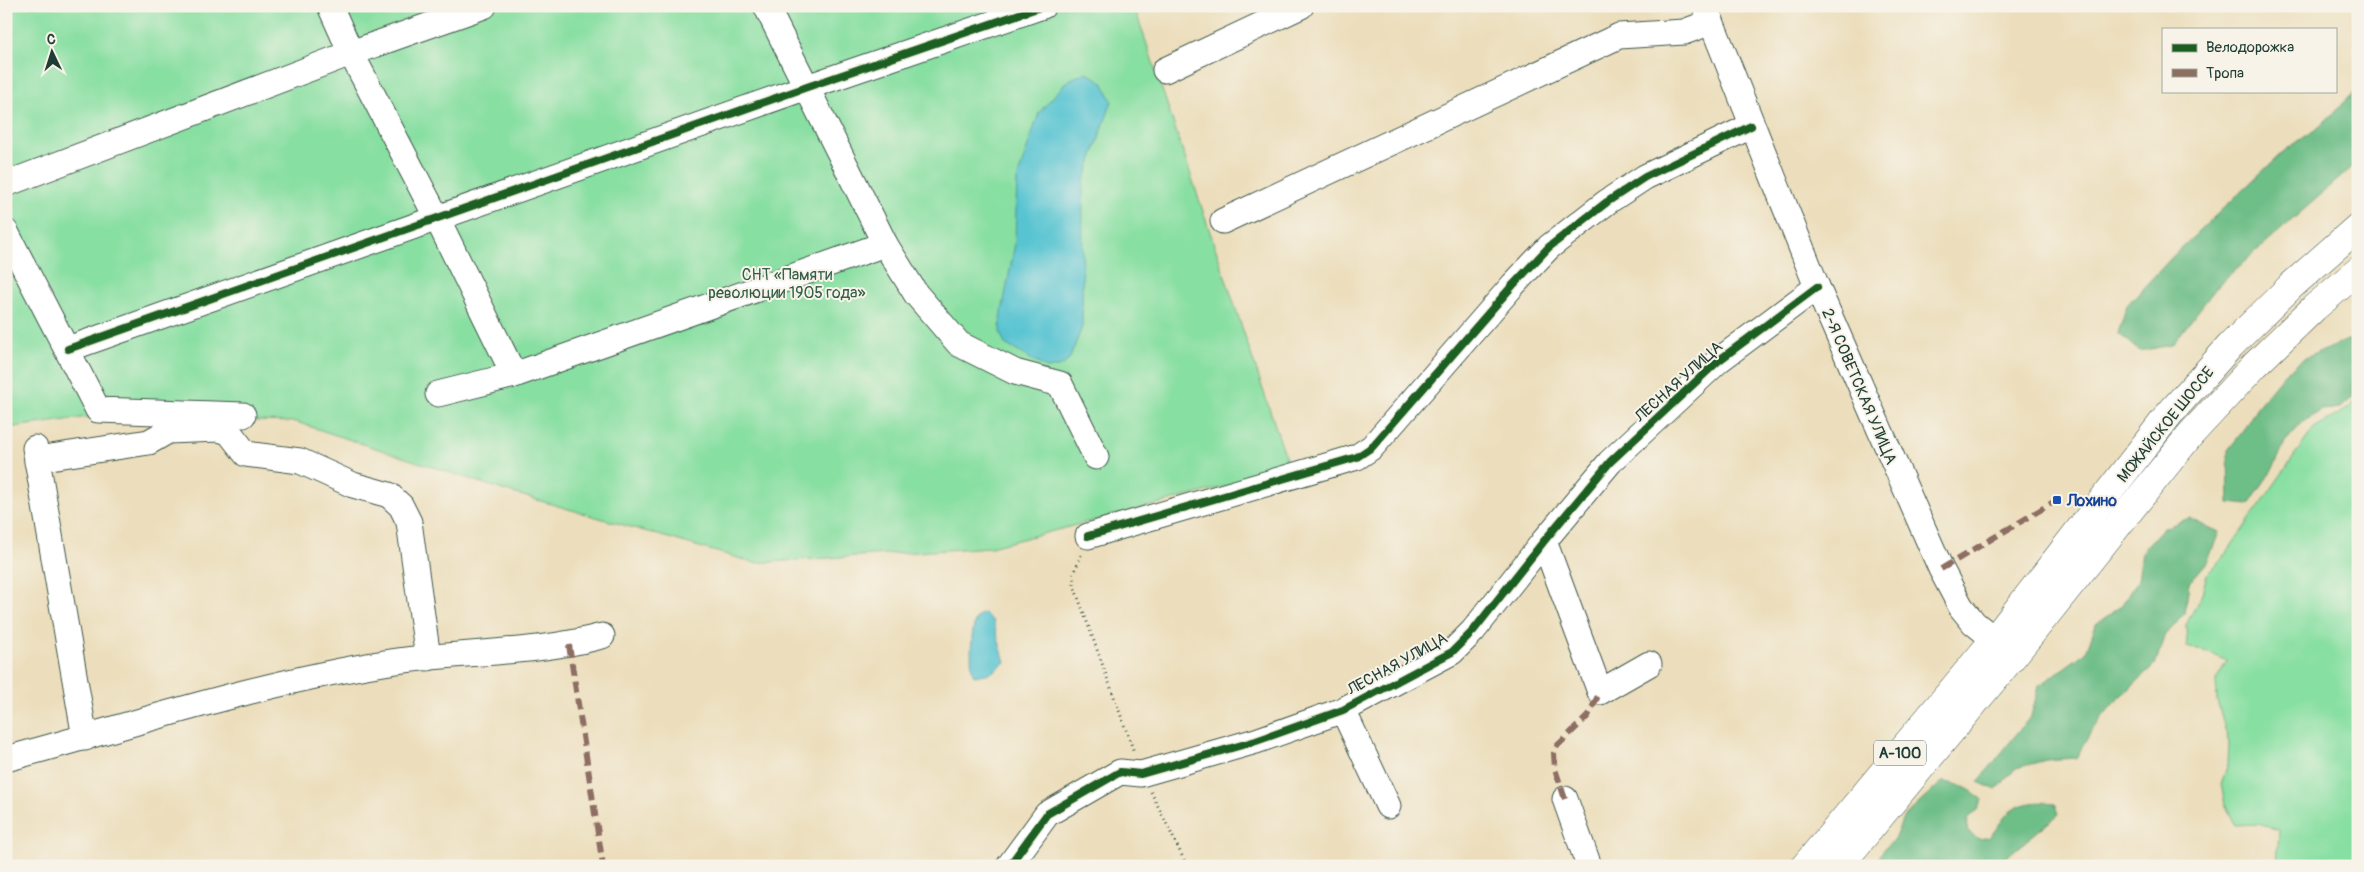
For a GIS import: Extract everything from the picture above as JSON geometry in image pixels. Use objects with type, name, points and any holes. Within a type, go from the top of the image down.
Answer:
[{"type":"main road","name":"МОЖАЙСКОЕ ШОССЕ","points":[[2004,648],[2170,413],[2231,345],[2291,286],[2358,228]]},
{"type":"main road","name":"МОЖАЙСКОЕ ШОССЕ","points":[[2004,648],[2190,435],[2254,365],[2314,308],[2358,271]]},
{"type":"main road","name":"А-100","points":[[1805,866],[2004,648]]},
{"type":"main road","name":"А-100","points":[[1839,866],[2004,648]]},
{"type":"street","points":[[330,6],[351,53],[437,218],[514,375]]},
{"type":"street","points":[[6,184],[351,53],[484,6]]},
{"type":"street","points":[[766,6],[885,244],[916,294],[959,344],[1015,372],[1060,384],[1096,457]]},
{"type":"street","points":[[68,350],[806,87],[1042,6]]},
{"type":"street","points":[[1164,70],[1301,6]]},
{"type":"street","points":[[1223,221],[1619,36],[1684,32],[1708,14]]},
{"type":"street","name":"2-Я СОВЕТСКАЯ УЛИЦА","points":[[1708,14],[1751,126],[1817,287],[1941,569],[1961,607],[1974,623],[2004,648]]},
{"type":"street","points":[[1088,536],[1356,457],[1372,447],[1513,285],[1549,247],[1607,202],[1645,177],[1751,126]]},
{"type":"street","points":[[6,232],[98,410],[243,415]]},
{"type":"street","points":[[438,394],[514,375],[885,244]]},
{"type":"street","name":"ЛЕСНАЯ УЛИЦА","points":[[1009,866],[1048,814],[1120,772],[1141,774],[1256,741],[1343,710],[1452,652],[1473,631],[1544,541],[1610,462],[1711,368],[1817,287]]},
{"type":"street","points":[[85,738],[36,455],[44,458],[149,442],[168,431],[218,429],[229,432],[246,454],[300,461],[354,485],[389,495],[401,506],[408,522],[428,658]]},
{"type":"street","points":[[1544,541],[1600,692],[1649,664]]},
{"type":"street","points":[[6,759],[85,738],[230,695],[384,663],[569,645],[602,636]]},
{"type":"street","points":[[1343,710],[1388,806]]},
{"type":"street","points":[[1565,799],[1589,866]]},
{"type":"path","points":[[1088,536],[1074,574],[1074,586],[1141,774],[1187,866]]},
{"type":"green space","name":"СНТ «Памяти революции 1905 года»","points":[[6,6],[1134,6],[1290,470],[991,547],[755,563],[506,491],[296,422],[89,417],[6,428]]},
{"type":"green space","points":[[2358,89],[2358,162],[2219,284],[2172,345],[2139,351],[2118,333],[2127,305],[2176,253],[2284,151],[2319,127]]},
{"type":"green space","points":[[2358,320],[2358,381],[2353,384],[2353,397],[2341,408],[2322,410],[2303,422],[2285,442],[2275,465],[2249,505],[2229,503],[2228,450],[2243,431],[2256,408],[2284,374],[2303,359],[2355,337],[2354,324]]},
{"type":"green space","points":[[2358,398],[2358,866],[2277,866],[2279,830],[2258,824],[2235,825],[2225,805],[2221,784],[2228,764],[2229,743],[2217,701],[2216,680],[2227,661],[2187,646],[2186,625],[2202,594],[2207,574],[2222,559],[2314,428],[2351,407]]},
{"type":"green space","points":[[2189,518],[2219,532],[2208,561],[2189,583],[2185,613],[2164,637],[2155,665],[2112,705],[2092,730],[2076,758],[2046,760],[2016,768],[1996,790],[1978,782],[2031,716],[2039,686],[2086,652],[2096,624],[2121,606],[2138,580],[2142,551],[2162,529]]},
{"type":"green space","points":[[1942,782],[1964,787],[1982,800],[1977,810],[1968,819],[1967,831],[1979,839],[1990,837],[2009,813],[2027,804],[2055,803],[2059,814],[1995,866],[1872,866],[1884,848],[1894,840],[1903,818]]},
{"type":"water","points":[[1086,72],[1103,82],[1112,101],[1083,184],[1082,327],[1069,360],[1061,366],[1048,369],[1005,344],[1000,332],[1001,317],[1015,243],[1017,179],[1039,113],[1067,81]]},
{"type":"water","points":[[985,613],[993,621],[1005,662],[991,673],[974,676],[971,648],[974,624],[980,615]]},
{"type":"marked path","points":[[1941,569],[2057,500]]},
{"type":"marked path","points":[[569,645],[603,866]]},
{"type":"marked path","points":[[1565,799],[1555,769],[1554,753],[1557,746],[1588,716],[1600,692]]},
{"type":"cycle path","points":[[68,349],[807,87],[1043,6]]},
{"type":"cycle path","points":[[1088,536],[1357,457],[1372,447],[1513,285],[1549,247],[1607,202],[1645,177],[1751,126]]},
{"type":"cycle path","points":[[1009,866],[1047,814],[1120,772],[1141,774],[1256,741],[1343,710],[1452,652],[1473,631],[1544,541],[1610,462],[1718,361],[1817,287]]},
{"type":"place","name":"Лохино","points":[[2057,500]]}]
